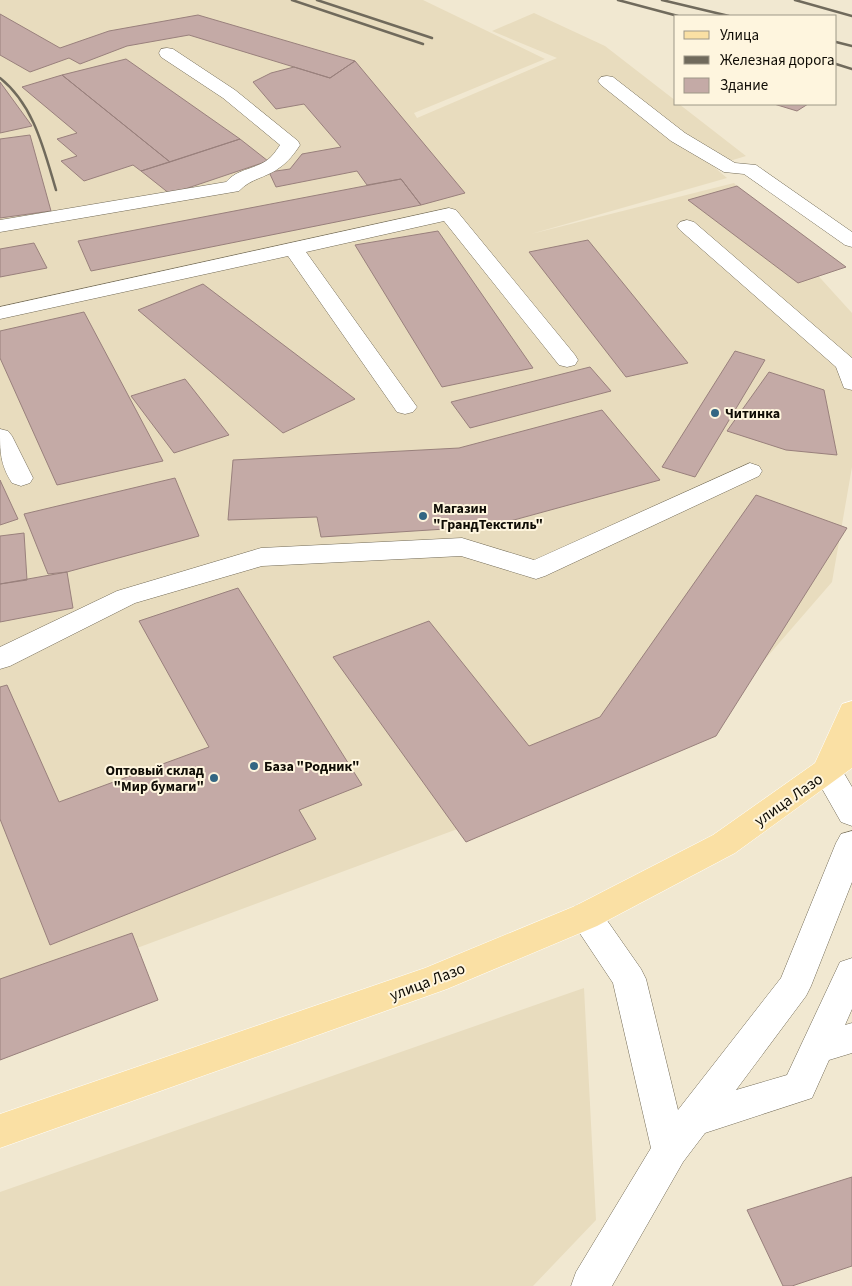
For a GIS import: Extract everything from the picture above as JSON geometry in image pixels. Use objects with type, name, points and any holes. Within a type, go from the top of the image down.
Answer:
[{"type":"main road","name":"улица Лазо","points":[[0,1131],[435,979],[586,916],[724,844],[840,762],[852,712]]},
{"type":"street","points":[[0,226],[232,187],[239,178],[272,165],[280,158],[282,152],[290,145],[229,94],[167,53]]},
{"type":"street","points":[[608,81],[678,137],[731,168],[749,169],[852,241]]},
{"type":"street","points":[[0,313],[448,214],[567,360]]},
{"type":"street","points":[[687,226],[846,364],[852,383]]},
{"type":"street","points":[[293,248],[405,407]]},
{"type":"street","points":[[0,436],[21,478]]},
{"type":"street","points":[[0,659],[126,596],[261,557],[462,548],[536,570],[750,471]]},
{"type":"street","points":[[840,762],[852,814]]},
{"type":"street","points":[[590,1286],[670,1150],[794,986],[852,843]]},
{"type":"street","points":[[586,916],[629,979],[670,1150]]},
{"type":"street","points":[[693,1120],[799,1087],[852,972]]},
{"type":"street","points":[[815,1049],[852,1038]]},
{"type":"shaded area","points":[[0,0],[423,0],[545,59],[414,113],[417,118],[557,58],[492,31],[534,13],[605,46],[674,99],[674,105],[680,105],[746,156],[713,166],[727,178],[531,234],[734,183],[852,313],[852,467],[832,582],[694,741],[0,999]]},
{"type":"shaded area","points":[[584,988],[596,1220],[533,1286],[0,1286],[0,1192]]},
{"type":"building","points":[[0,14],[60,48],[109,31],[198,15],[355,61],[330,78],[189,35],[127,46],[80,64],[69,58],[30,72],[0,55]]},
{"type":"building","points":[[126,59],[240,139],[170,162],[62,75]]},
{"type":"building","points":[[355,61],[465,193],[421,205],[401,179],[367,185],[357,171],[276,187],[269,172],[290,169],[302,154],[341,147],[304,104],[276,109],[253,82],[271,73],[294,67],[330,78]]},
{"type":"building","points":[[62,75],[170,162],[141,171],[133,165],[84,181],[61,161],[77,156],[57,139],[77,133],[22,87]]},
{"type":"building","points":[[0,82],[32,126],[0,133]]},
{"type":"building","points":[[777,105],[806,105],[797,111]]},
{"type":"building","points":[[30,135],[51,211],[0,218],[0,139]]},
{"type":"building","points":[[240,139],[268,161],[170,194],[141,171]]},
{"type":"building","points":[[401,179],[421,205],[91,271],[78,241]]},
{"type":"building","points":[[737,186],[846,267],[798,283],[688,200]]},
{"type":"building","points":[[438,231],[533,368],[442,387],[355,245]]},
{"type":"building","points":[[588,240],[688,363],[626,377],[529,252]]},
{"type":"building","points":[[34,243],[47,268],[0,277],[0,249]]},
{"type":"building","points":[[203,284],[355,399],[283,433],[138,310]]},
{"type":"building","points":[[84,312],[163,461],[57,485],[0,358],[0,331]]},
{"type":"building","name":"Читинка","points":[[735,351],[765,360],[695,477],[662,467]]},
{"type":"building","points":[[590,367],[611,391],[470,428],[451,402]]},
{"type":"building","points":[[769,372],[824,390],[837,455],[786,450],[727,431]]},
{"type":"building","points":[[185,379],[229,435],[174,453],[131,396]]},
{"type":"building","points":[[602,410],[660,480],[492,526],[321,537],[317,517],[228,520],[233,460],[459,448]]},
{"type":"building","points":[[175,478],[199,536],[67,572],[48,574],[24,514]]},
{"type":"building","points":[[0,480],[18,519],[0,525]]},
{"type":"building","points":[[756,495],[847,528],[716,736],[466,842],[333,657],[429,621],[529,746],[600,717]]},
{"type":"building","points":[[24,533],[27,580],[0,584],[0,536]]},
{"type":"building","points":[[67,572],[73,608],[0,622],[0,584]]},
{"type":"building","name":"База \"Родник\"","points":[[238,588],[362,785],[299,810],[316,839],[50,945],[0,819],[0,687],[7,685],[59,802],[209,747],[139,621]]},
{"type":"building","points":[[132,933],[158,1000],[0,1060],[0,979]]},
{"type":"building","points":[[852,1177],[852,1266],[792,1286],[783,1286],[747,1210]]},
{"type":"railway","points":[[292,0],[423,44]]},
{"type":"railway","points":[[317,0],[432,38]]},
{"type":"railway","points":[[618,0],[674,15]]},
{"type":"railway","points":[[662,0],[725,15]]},
{"type":"railway","points":[[795,0],[852,16]]},
{"type":"railway","points":[[837,42],[852,46]]},
{"type":"railway","points":[[837,64],[852,69]]},
{"type":"railway","points":[[0,78],[12,89],[29,115],[42,144],[56,190]]},
{"type":"place","name":"Читинка","points":[[715,413]]},
{"type":"place","name":"Магазин \"ГрандТекстиль\"","points":[[423,516]]},
{"type":"place","name":"База \"Родник\"","points":[[254,766]]},
{"type":"place","name":"Оптовый склад \"Мир бумаги\"","points":[[214,778]]}]
